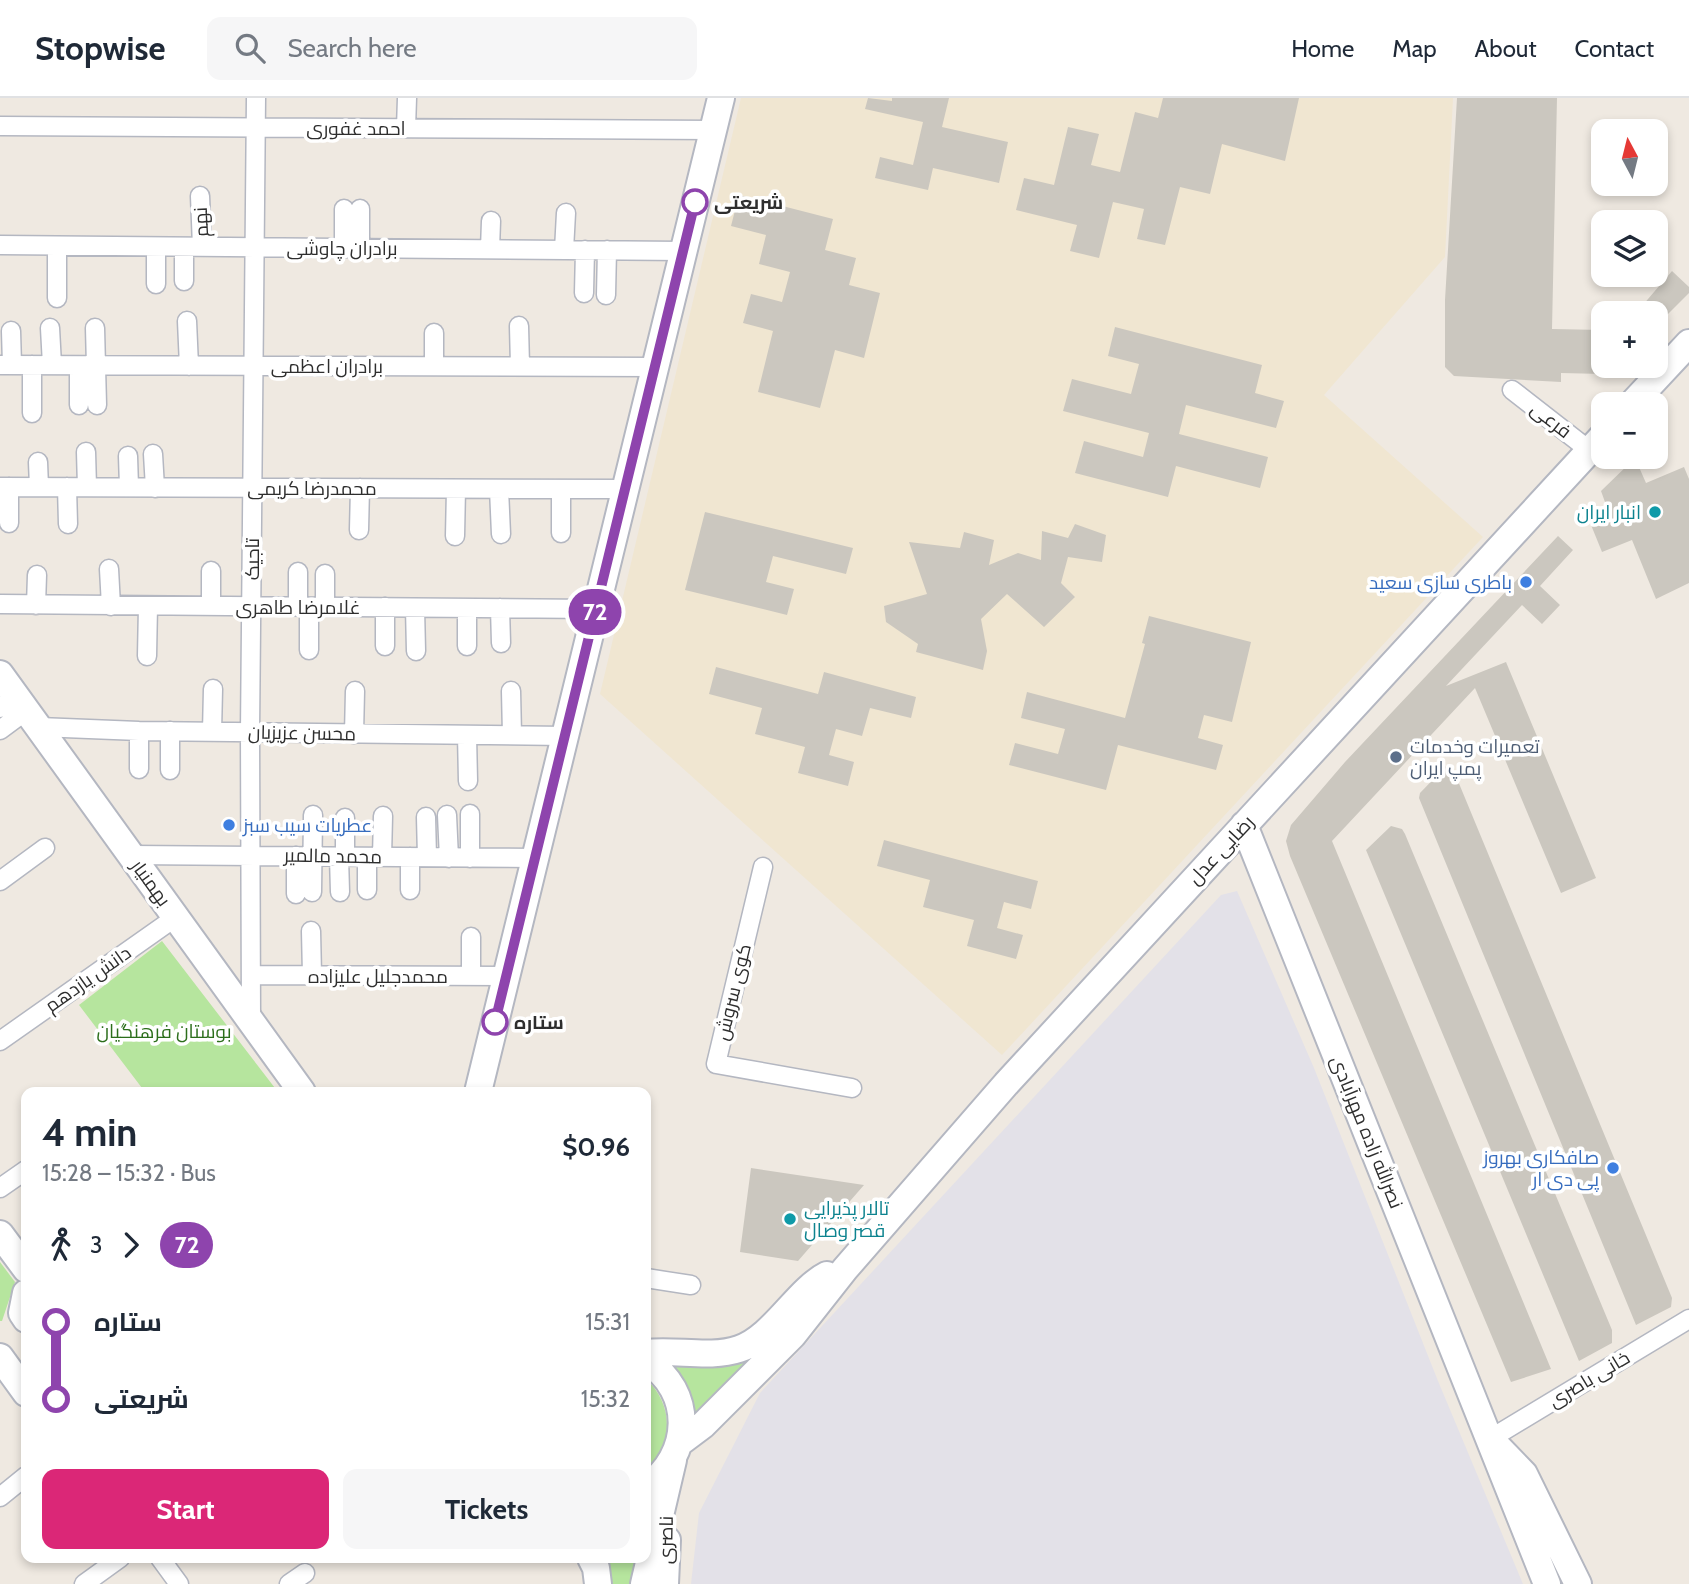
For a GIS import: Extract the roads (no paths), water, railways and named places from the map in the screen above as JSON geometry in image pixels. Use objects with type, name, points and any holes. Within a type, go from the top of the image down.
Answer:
[{"type":"main road","points":[[479,1087],[721,98]]},
{"type":"main road","points":[[1643,392],[1689,343]]},
{"type":"main road","name":"رضایی عدل","points":[[656,1491],[659,1478],[676,1451],[793,1335],[845,1269],[1006,1084],[1591,448]]},
{"type":"main road","name":"بهمنیار","points":[[0,674],[20,710],[131,855],[298,1087]]},
{"type":"main road","name":"نصرالله زاده مهرآبادی","points":[[1244,825],[1546,1584]]},
{"type":"main road","points":[[0,1234],[21,1262]]},
{"type":"main road","points":[[651,1352],[707,1353],[739,1349],[758,1338],[823,1276],[845,1269]]},
{"type":"main road","points":[[0,1357],[21,1386]]},
{"type":"main road","points":[[651,1364],[657,1367],[673,1387],[681,1410],[681,1435],[676,1451]]},
{"type":"main road","name":"نصرالله زاده مهرآبادی","points":[[1490,1439],[1524,1474],[1578,1584]]},
{"type":"main road","points":[[651,1530],[656,1491]]},
{"type":"main road","name":"ناصری","points":[[656,1491],[665,1584]]},
{"type":"main road","points":[[594,1563],[598,1584]]},
{"type":"main road","points":[[644,1584],[647,1563]]},
{"type":"street","name":"تاجیک","points":[[251,1020],[250,732],[256,98]]},
{"type":"street","points":[[406,128],[407,98]]},
{"type":"street","name":"احمد غفوری","points":[[0,126],[713,130]]},
{"type":"street","name":"نهم","points":[[200,196],[202,247]]},
{"type":"street","points":[[352,209],[352,248]]},
{"type":"street","points":[[564,250],[566,213]]},
{"type":"street","points":[[490,249],[491,221]]},
{"type":"street","name":"برادران چاوشی","points":[[0,245],[683,251]]},
{"type":"street","points":[[57,246],[57,298]]},
{"type":"street","points":[[156,247],[156,284]]},
{"type":"street","points":[[184,247],[184,281]]},
{"type":"street","points":[[584,293],[585,250]]},
{"type":"street","points":[[606,295],[607,250]]},
{"type":"street","points":[[187,321],[189,366]]},
{"type":"street","points":[[519,326],[520,366]]},
{"type":"street","points":[[50,328],[52,365]]},
{"type":"street","points":[[88,405],[88,365],[95,328]]},
{"type":"street","points":[[6,365],[11,331]]},
{"type":"street","points":[[434,333],[434,366]]},
{"type":"street","name":"برادران اعظمی","points":[[6,365],[655,367]]},
{"type":"street","points":[[32,365],[32,413]]},
{"type":"street","name":"فرعی","points":[[1512,390],[1591,440]]},
{"type":"street","points":[[86,452],[87,487]]},
{"type":"street","points":[[153,454],[155,488]]},
{"type":"street","points":[[128,456],[130,487]]},
{"type":"street","points":[[38,462],[38,487]]},
{"type":"street","points":[[5,487],[9,523]]},
{"type":"street","name":"محمدرضا کریمی","points":[[5,487],[625,489]]},
{"type":"street","points":[[67,487],[68,524]]},
{"type":"street","points":[[359,530],[360,488]]},
{"type":"street","points":[[455,536],[456,489]]},
{"type":"street","points":[[499,489],[500,534]]},
{"type":"street","points":[[561,489],[561,533]]},
{"type":"street","points":[[109,569],[111,606]]},
{"type":"street","points":[[211,570],[211,606]]},
{"type":"street","points":[[298,572],[310,607],[309,650]]},
{"type":"street","points":[[310,607],[325,574]]},
{"type":"street","points":[[36,605],[37,575]]},
{"type":"street","name":"غلامرضا طاهری","points":[[0,604],[595,609]]},
{"type":"street","points":[[147,656],[148,606]]},
{"type":"street","points":[[385,607],[385,646]]},
{"type":"street","points":[[415,608],[416,651]]},
{"type":"street","points":[[462,646],[463,608]]},
{"type":"street","points":[[500,608],[501,643]]},
{"type":"street","points":[[212,732],[213,689]]},
{"type":"street","points":[[354,734],[355,691]]},
{"type":"street","points":[[511,691],[512,735]]},
{"type":"street","points":[[0,730],[20,710]]},
{"type":"street","name":"محسن عزیزیان","points":[[20,710],[139,731],[565,736]]},
{"type":"street","points":[[139,731],[139,769]]},
{"type":"street","points":[[170,731],[170,769]]},
{"type":"street","points":[[467,735],[468,781]]},
{"type":"street","points":[[304,893],[304,856],[313,814]]},
{"type":"street","points":[[470,814],[470,858]]},
{"type":"street","points":[[447,815],[449,858]]},
{"type":"street","points":[[367,890],[383,816]]},
{"type":"street","points":[[410,890],[426,817]]},
{"type":"street","points":[[340,892],[345,818]]},
{"type":"street","points":[[0,881],[45,848]]},
{"type":"street","name":"محمد مالمیر","points":[[131,855],[534,859]]},
{"type":"street","name":"کوی سروش","points":[[764,867],[716,1065],[852,1088]]},
{"type":"street","name":"دانش یازدهم","points":[[0,1041],[176,917]]},
{"type":"street","points":[[311,931],[312,975]]},
{"type":"street","points":[[471,937],[471,976]]},
{"type":"street","name":"محمدجلیل علیزاده","points":[[251,975],[506,976]]},
{"type":"street","points":[[0,1188],[21,1173]]},
{"type":"street","points":[[651,1279],[691,1285]]},
{"type":"street","name":"خانی باصری","points":[[1490,1439],[1689,1319]]},
{"type":"street","points":[[0,1497],[21,1480]]},
{"type":"street","points":[[84,1584],[113,1563]]},
{"type":"street","points":[[164,1563],[179,1584]]},
{"type":"street","points":[[289,1584],[304,1573]]},
{"type":"place","name":"شریعتی","points":[[695,202]]},
{"type":"place","name":"انبار ایران","points":[[1655,512]]},
{"type":"place","name":"باطری سازی سعید","points":[[1526,582]]},
{"type":"place","name":"تعمیرات وخدمات پمپ ایران","points":[[1396,757]]},
{"type":"place","name":"عطریات سیب سبز","points":[[229,825]]},
{"type":"place","name":"ستاره","points":[[495,1022]]},
{"type":"place","name":"صافکاری بهروز پی دی ار","points":[[1613,1168]]},
{"type":"place","name":"تالار پذیرایی قصر وصال","points":[[790,1219]]},
{"type":"park label","name":"بوستان فرهنگیان","points":[[164,1031]]}]
